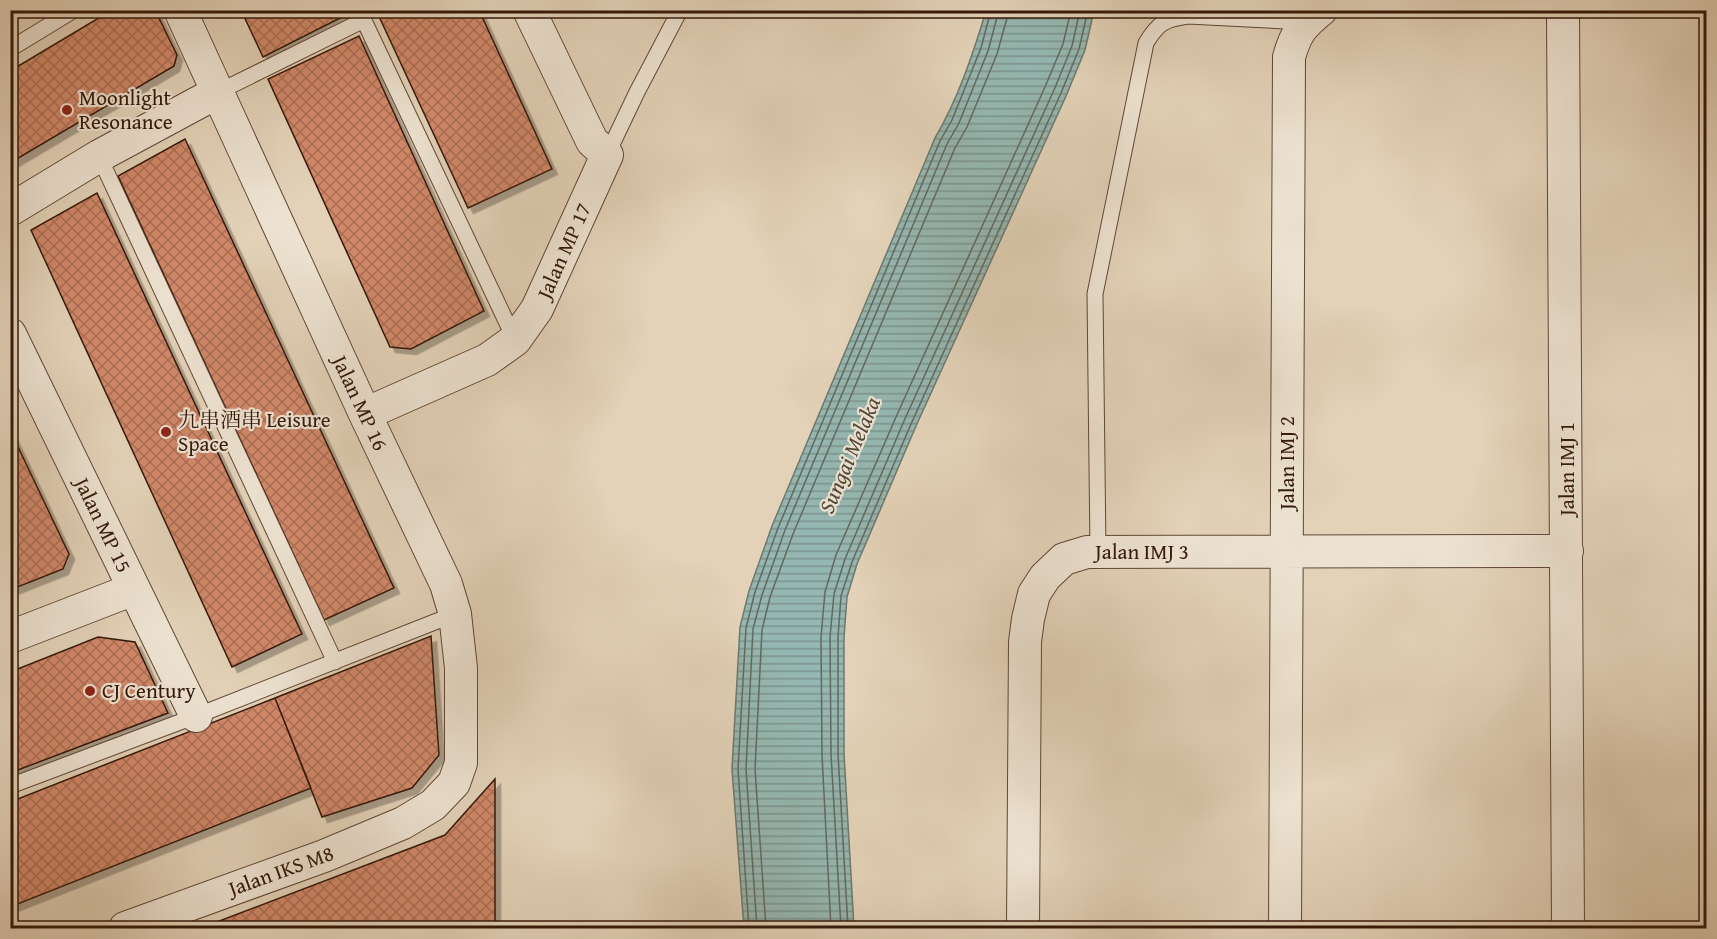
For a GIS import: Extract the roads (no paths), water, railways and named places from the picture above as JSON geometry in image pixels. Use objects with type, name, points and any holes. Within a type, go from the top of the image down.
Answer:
[{"type":"street","name":"Jalan MP 16","points":[[180,10],[364,414],[446,584],[455,614],[461,668],[461,763],[454,783],[434,805]]},
{"type":"street","points":[[529,10],[592,141],[607,155]]},
{"type":"street","name":"Jalan IMJ 1","points":[[1563,10],[1568,928]]},
{"type":"street","name":"Jalan IMJ 2","points":[[1285,928],[1289,57],[1296,36],[1314,16]]},
{"type":"street","points":[[10,210],[99,156],[216,93]]},
{"type":"street","name":"Jalan MP 17","points":[[364,414],[487,360],[515,340],[537,309],[607,155]]},
{"type":"street","name":"Jalan MP 15","points":[[10,334],[196,716]]},
{"type":"street","name":"Jalan IMJ 3","points":[[1023,928],[1025,642],[1034,594],[1046,577],[1064,559],[1087,552],[1567,551]]},
{"type":"street","points":[[10,637],[134,589]]},
{"type":"street","name":"Jalan IKS M8","points":[[125,928],[324,856],[403,823],[434,805]]},
{"type":"lane","points":[[10,49],[74,10]]},
{"type":"lane","points":[[607,155],[680,10]]},
{"type":"lane","points":[[216,93],[362,15],[515,340]]},
{"type":"lane","points":[[1098,552],[1095,294],[1146,43],[1155,28],[1170,18],[1314,16]]},
{"type":"lane","points":[[99,156],[335,662]]},
{"type":"lane","points":[[10,786],[455,614]]},
{"type":"water","name":"Sungai Melaka","points":[[986,11],[1094,11],[1085,50],[1066,96],[916,426],[857,564],[847,597],[844,637],[844,754],[854,928],[744,928],[732,769],[740,627],[749,591],[772,526],[935,138],[958,92]]},
{"type":"place","name":"Moonlight Resonance","points":[[67,110]]},
{"type":"place","name":"九串酒串 Leisure Space","points":[[166,432]]},
{"type":"place","name":"CJ Century","points":[[90,691]]}]
